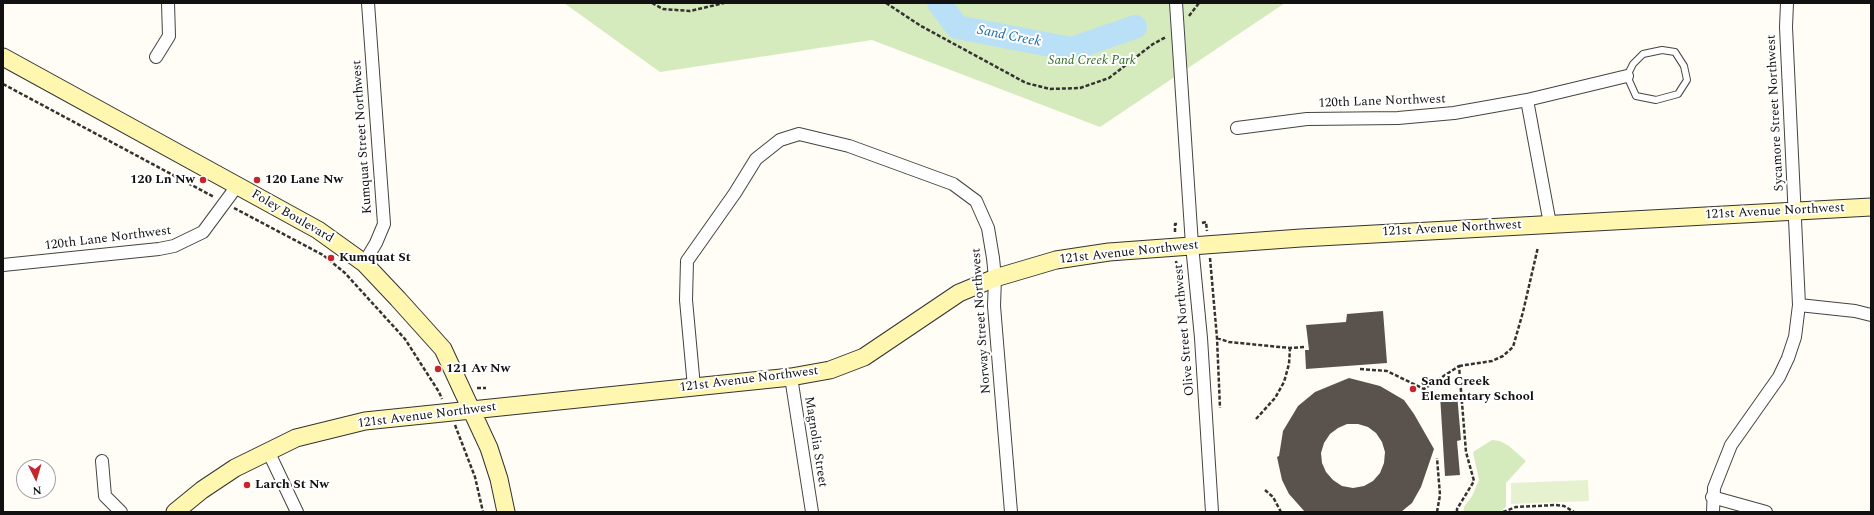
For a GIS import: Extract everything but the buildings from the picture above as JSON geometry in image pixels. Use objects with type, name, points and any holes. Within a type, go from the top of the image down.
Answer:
[{"type":"street","points":[[156,57],[169,36],[168,3]]},
{"type":"street","name":"Kumquat Street Northwest","points":[[364,263],[376,243],[384,224],[368,3]]},
{"type":"street","name":"Olive Street Northwest","points":[[1176,3],[1212,512]]},
{"type":"street","name":"Sycamore Street Northwest","points":[[1713,512],[1712,497],[1719,471],[1732,445],[1785,365],[1795,337],[1799,305],[1786,27],[1787,3]]},
{"type":"street","name":"Foley Boulevard","points":[[3,57],[318,230],[364,263],[443,349],[489,448],[499,479],[506,512]]},
{"type":"street","name":"120th Lane Northwest","points":[[1236,128],[1307,119],[1426,116],[1479,110],[1627,76]]},
{"type":"street","points":[[1527,100],[1550,224]]},
{"type":"street","name":"Norway Street Northwest","points":[[694,387],[686,300],[687,261],[735,193],[756,159],[780,140],[799,134],[849,146],[953,184],[976,202],[988,228],[995,278],[994,306],[1011,512]]},
{"type":"street","name":"120th Lane Northwest","points":[[3,265],[159,249],[174,246],[204,232],[237,186]]},
{"type":"street","name":"121st Avenue Northwest","points":[[175,512],[202,490],[236,468],[269,453],[296,438],[365,421],[791,377],[830,370],[864,357],[959,293],[995,278],[1056,260],[1108,252],[1192,245],[1871,207]]},
{"type":"street","points":[[1799,305],[1871,314]]},
{"type":"street","name":"Magnolia Street","points":[[791,377],[812,512]]},
{"type":"street","points":[[269,453],[297,512]]},
{"type":"street","points":[[102,461],[105,496],[121,512]]},
{"type":"street","points":[[1712,497],[1766,512]]},
{"type":"lane","points":[[1662,50],[1675,52],[1684,66],[1687,80],[1678,94],[1656,100],[1636,96],[1627,76],[1633,64],[1643,54],[1662,50]]},
{"type":"path","points":[[652,3],[663,9],[690,11],[724,3]]},
{"type":"path","points":[[886,3],[921,26],[1026,83],[1050,89],[1080,88],[1109,78],[1153,44],[1167,36]]},
{"type":"path","points":[[1186,19],[1199,3]]},
{"type":"path","points":[[3,84],[214,196]]},
{"type":"path","points":[[236,209],[323,255],[345,273],[405,340],[439,392]]},
{"type":"path","points":[[1360,369],[1387,371],[1424,389],[1459,366],[1492,361],[1503,356],[1513,347],[1523,312],[1538,247]]},
{"type":"path","points":[[1211,264],[1217,338],[1220,408]]},
{"type":"path","points":[[1217,338],[1229,342],[1290,348],[1305,347]]},
{"type":"path","points":[[1256,419],[1275,398],[1284,382],[1289,364],[1290,348]]},
{"type":"path","points":[[1458,512],[1457,509],[1474,480],[1466,452],[1459,366]]},
{"type":"path","points":[[458,429],[475,477],[482,512]]},
{"type":"path","points":[[1437,458],[1440,495],[1437,512]]},
{"type":"path","points":[[1265,490],[1273,497],[1281,512]]},
{"type":"path","points":[[1503,512],[1516,507],[1549,505],[1564,506],[1574,512]]},
{"type":"green space","name":"Sand Creek Park","points":[[564,3],[1285,3],[1100,127],[872,40],[660,72]]},
{"type":"green space","points":[[1492,440],[1500,441],[1509,446],[1526,461],[1506,483],[1506,507],[1499,512],[1464,512],[1464,507],[1472,496],[1479,480],[1473,452]]},
{"type":"green space","points":[[1588,480],[1589,501],[1511,504],[1511,483]]},
{"type":"waterway","name":"Sand Creek","points":[[939,3],[957,27],[1071,49],[1135,27]]},
{"type":"place","name":"120 Ln Nw","points":[[203,180]]},
{"type":"place","name":"120 Lane Nw","points":[[257,180]]},
{"type":"place","name":"Kumquat St","points":[[331,258]]},
{"type":"place","name":"121 Av Nw","points":[[438,369]]},
{"type":"place","name":"Sand Creek Elementary School","points":[[1413,389]]},
{"type":"place","name":"Larch St Nw","points":[[247,485]]}]
